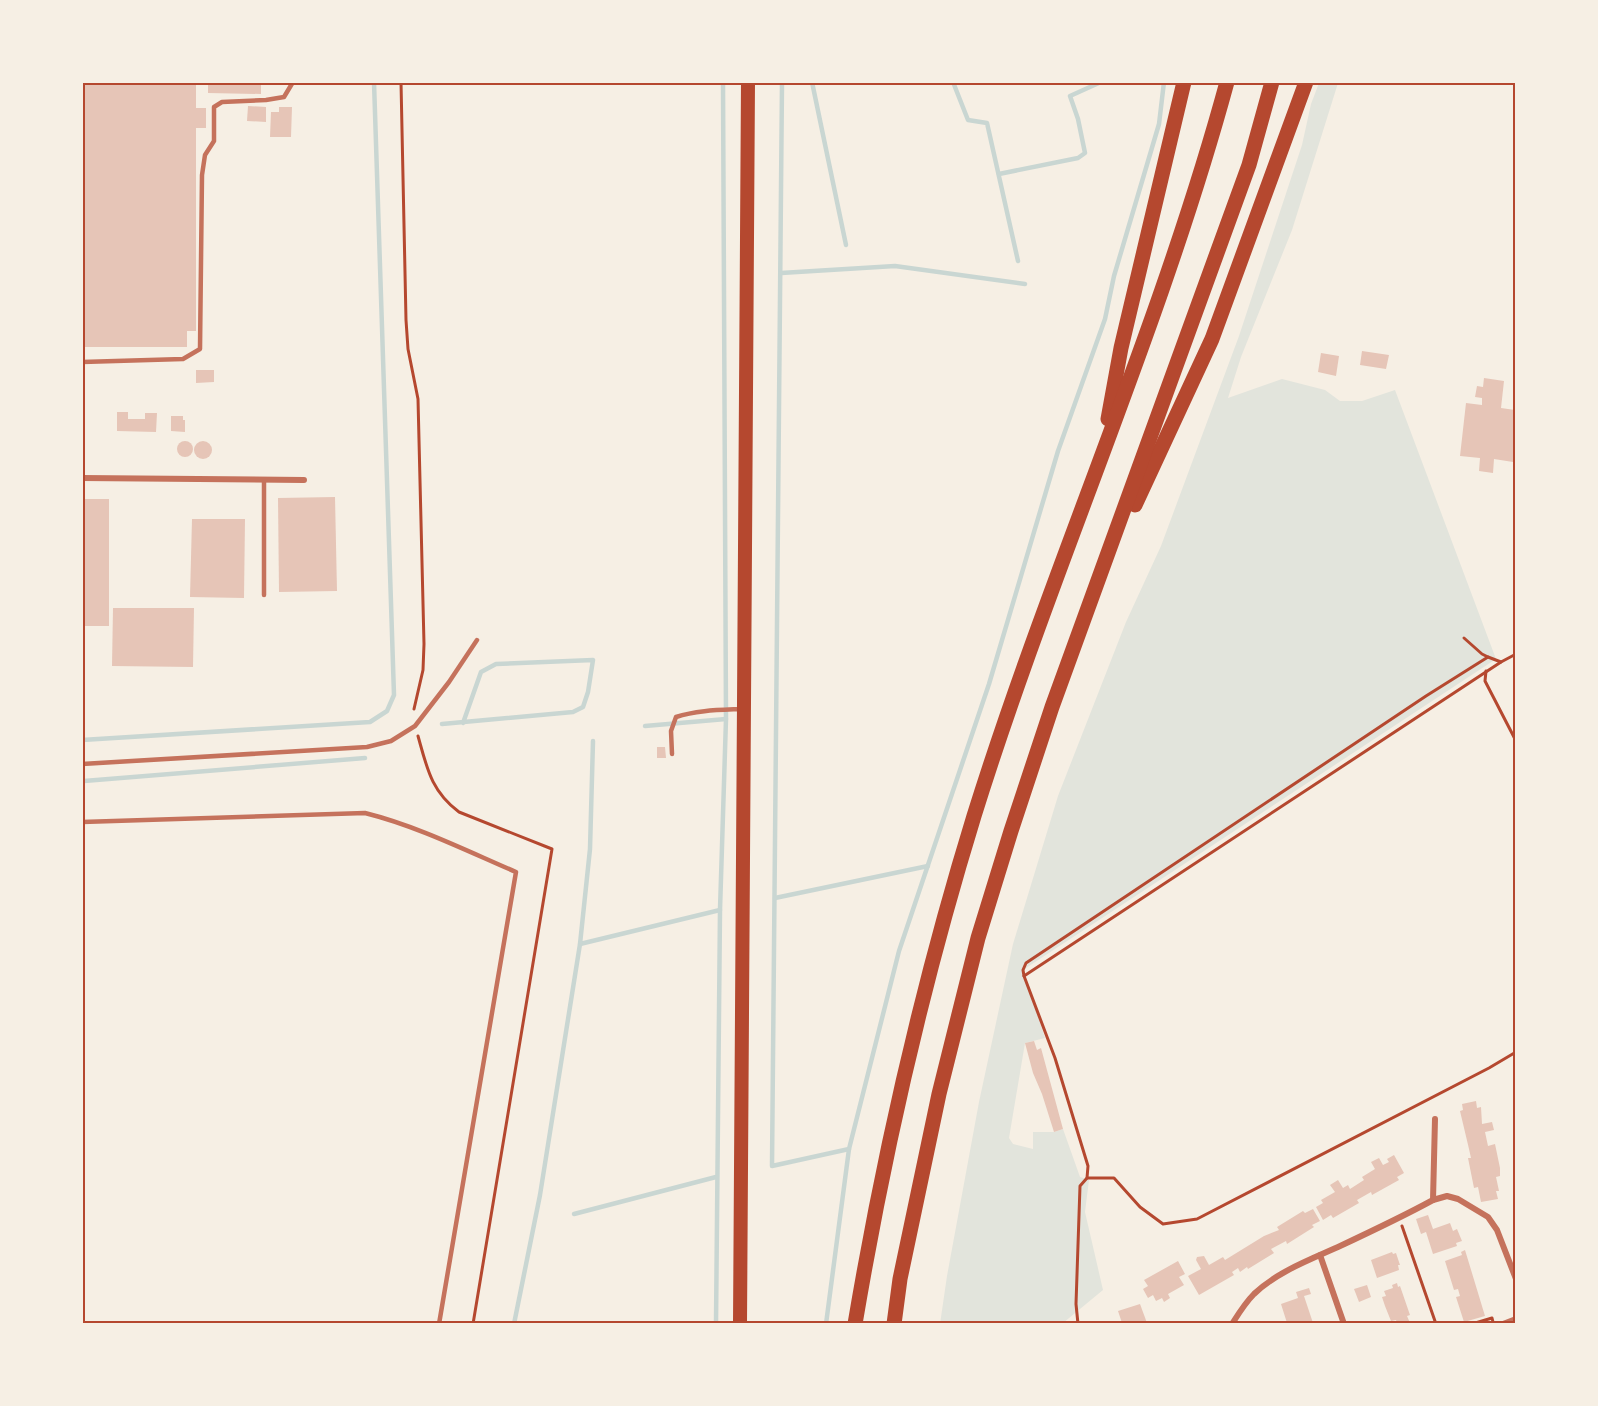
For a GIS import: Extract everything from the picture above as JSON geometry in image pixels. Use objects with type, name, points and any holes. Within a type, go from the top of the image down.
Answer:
[{"type":"highway","points":[[1100,459],[1121,348],[1184,82]]},
{"type":"highway","points":[[855,1323],[879,1184],[903,1078],[974,816],[1100,459],[1169,273],[1227,82]]},
{"type":"highway","points":[[894,1323],[900,1279],[936,1106],[978,938],[1052,707],[1249,165],[1272,82]]},
{"type":"highway","points":[[1091,602],[1212,339],[1306,82]]},
{"type":"main road","points":[[740,1323],[742,709],[748,82]]},
{"type":"street","points":[[82,478],[304,480]]},
{"type":"street","points":[[1433,1200],[1435,1119]]},
{"type":"street","points":[[1232,1323],[1254,1294],[1270,1282],[1433,1200],[1447,1196],[1458,1199],[1488,1217],[1497,1230],[1515,1279]]},
{"type":"street","points":[[1320,1255],[1344,1323]]},
{"type":"street","points":[[1503,1323],[1515,1319]]},
{"type":"lane","points":[[82,362],[183,359],[200,349],[202,175],[204,155],[214,141],[214,107],[222,102],[284,97],[293,82]]},
{"type":"lane","points":[[264,480],[264,595]]},
{"type":"lane","points":[[82,764],[367,747],[391,741],[415,726],[449,682],[477,640]]},
{"type":"lane","points":[[672,754],[671,731],[676,717],[714,710],[742,709]]},
{"type":"lane","points":[[82,822],[365,813],[413,829],[516,872],[439,1323]]},
{"type":"path","points":[[401,82],[406,320],[408,349],[418,399],[424,644],[423,670],[414,712],[415,726]]},
{"type":"path","points":[[1464,638],[1482,654],[1502,662]]},
{"type":"path","points":[[1024,976],[1515,654]]},
{"type":"path","points":[[1077,1323],[1080,1186],[1087,1178],[1088,1166],[1056,1058],[1024,976],[1023,970],[1026,963],[1488,657]]},
{"type":"path","points":[[1486,671],[1485,681],[1515,741]]},
{"type":"path","points":[[1087,1178],[1114,1178],[1140,1207],[1163,1224],[1197,1219],[1489,1068],[1515,1052]]},
{"type":"path","points":[[1399,1218],[1436,1323]]},
{"type":"path","points":[[1472,1323],[1492,1318],[1494,1323]]},
{"type":"shaded area","points":[[1319,83],[1338,83],[1292,230],[1241,357],[1228,398],[1282,379],[1325,390],[1340,401],[1362,401],[1395,390],[1496,659],[1023,970],[1045,1038],[1025,1043],[1009,1138],[1013,1144],[1033,1149],[1033,1132],[1054,1132],[1063,1129],[1080,1177],[1089,1180],[1085,1212],[1103,1290],[1063,1323],[940,1324],[979,1102],[1013,944],[1058,796],[1126,622],[1161,546],[1239,336],[1302,145],[1311,104]]},
{"type":"building","points":[[82,82],[196,82],[196,108],[206,108],[206,128],[196,128],[196,331],[187,331],[187,347],[82,347]]},
{"type":"building","points":[[208,82],[261,82],[261,94],[208,93]]},
{"type":"building","points":[[248,106],[266,107],[266,122],[247,121]]},
{"type":"building","points":[[279,107],[292,107],[291,137],[270,137],[271,112],[279,112]]},
{"type":"building","points":[[1362,351],[1389,355],[1386,369],[1360,365]]},
{"type":"building","points":[[1321,353],[1339,356],[1336,376],[1318,372]]},
{"type":"building","points":[[196,370],[214,370],[214,382],[196,383]]},
{"type":"building","points":[[1484,378],[1504,381],[1501,408],[1515,410],[1513,462],[1494,459],[1493,473],[1479,471],[1480,458],[1460,456],[1466,403],[1482,405],[1482,398],[1475,397],[1477,386],[1483,387]]},
{"type":"building","points":[[117,412],[128,412],[128,419],[145,419],[145,413],[157,413],[156,432],[117,431]]},
{"type":"building","points":[[171,416],[183,416],[185,432],[171,431]]},
{"type":"building","points":[[185,441],[193,449],[185,457],[177,449]]},
{"type":"building","points":[[203,441],[209,444],[212,450],[209,456],[203,459],[197,456],[194,450],[197,444]]},
{"type":"building","points":[[335,497],[337,591],[279,592],[278,498]]},
{"type":"building","points":[[82,499],[109,499],[109,626],[82,626]]},
{"type":"building","points":[[192,519],[245,519],[244,598],[190,597]]},
{"type":"building","points":[[113,608],[194,608],[193,667],[112,666]]},
{"type":"building","points":[[657,747],[665,747],[666,758],[657,758]]},
{"type":"building","points":[[1034,1041],[1037,1050],[1041,1048],[1063,1129],[1054,1132],[1025,1043]]},
{"type":"building","points":[[1476,1101],[1477,1108],[1481,1107],[1482,1124],[1492,1122],[1494,1130],[1485,1132],[1488,1146],[1495,1144],[1500,1168],[1500,1176],[1496,1177],[1498,1199],[1481,1202],[1478,1187],[1474,1188],[1468,1158],[1471,1158],[1460,1111],[1463,1110],[1462,1104]]},
{"type":"building","points":[[1394,1155],[1404,1173],[1397,1177],[1399,1180],[1372,1195],[1371,1192],[1357,1200],[1359,1203],[1333,1218],[1331,1215],[1323,1220],[1316,1207],[1323,1203],[1321,1200],[1335,1192],[1330,1185],[1338,1180],[1343,1188],[1348,1185],[1350,1189],[1364,1180],[1362,1177],[1375,1169],[1371,1162],[1379,1158],[1383,1165],[1389,1162],[1387,1159]]},
{"type":"building","points":[[1313,1209],[1320,1221],[1312,1225],[1314,1227],[1287,1244],[1286,1241],[1271,1249],[1274,1253],[1248,1269],[1247,1267],[1240,1272],[1238,1268],[1232,1272],[1234,1275],[1199,1295],[1188,1276],[1201,1269],[1196,1260],[1197,1257],[1204,1256],[1209,1265],[1223,1257],[1225,1260],[1264,1236],[1279,1230],[1277,1227],[1303,1211],[1305,1213]]},
{"type":"building","points":[[1428,1215],[1433,1229],[1450,1223],[1453,1231],[1457,1229],[1462,1241],[1456,1243],[1457,1246],[1433,1254],[1426,1232],[1421,1234],[1416,1219]]},
{"type":"building","points":[[1465,1250],[1485,1316],[1464,1322],[1456,1297],[1460,1296],[1458,1289],[1454,1290],[1445,1261],[1462,1255],[1461,1252]]},
{"type":"building","points":[[1392,1252],[1396,1253],[1400,1265],[1398,1265],[1399,1270],[1377,1278],[1371,1260]]},
{"type":"building","points":[[1178,1261],[1185,1274],[1179,1277],[1184,1285],[1168,1294],[1170,1298],[1164,1302],[1162,1298],[1156,1301],[1153,1295],[1148,1298],[1143,1289],[1148,1286],[1144,1280]]},
{"type":"building","points":[[1397,1283],[1410,1315],[1407,1316],[1410,1323],[1391,1321],[1382,1297],[1386,1296],[1384,1291],[1393,1288],[1392,1285]]},
{"type":"building","points":[[1367,1285],[1371,1297],[1359,1302],[1354,1289]]},
{"type":"building","points":[[1309,1288],[1311,1294],[1304,1296],[1313,1323],[1287,1323],[1281,1304],[1298,1298],[1296,1292]]},
{"type":"building","points":[[1140,1304],[1147,1323],[1122,1323],[1118,1311]]},
{"type":"waterway","points":[[82,740],[370,722],[387,711],[394,695],[374,82]]},
{"type":"waterway","points":[[716,1324],[720,910],[726,719],[723,82]]},
{"type":"waterway","points":[[782,82],[772,1166],[849,1149]]},
{"type":"waterway","points":[[812,82],[846,245]]},
{"type":"waterway","points":[[953,82],[968,120],[987,123],[1018,261]]},
{"type":"waterway","points":[[999,174],[1078,158],[1085,153],[1078,119],[1070,96],[1101,82]]},
{"type":"waterway","points":[[826,1324],[849,1149],[899,951],[989,684],[1058,451],[1105,319],[1114,276],[1159,124],[1164,82]]},
{"type":"waterway","points":[[781,273],[895,266],[1025,284]]},
{"type":"waterway","points":[[442,724],[573,712],[583,707],[593,660],[496,664],[481,672],[463,723]]},
{"type":"waterway","points":[[645,726],[726,719]]},
{"type":"waterway","points":[[514,1324],[540,1195],[580,944],[590,849],[593,741]]},
{"type":"waterway","points":[[84,781],[365,758]]},
{"type":"waterway","points":[[775,898],[928,866]]},
{"type":"waterway","points":[[580,944],[720,910]]},
{"type":"waterway","points":[[574,1214],[716,1177]]}]
